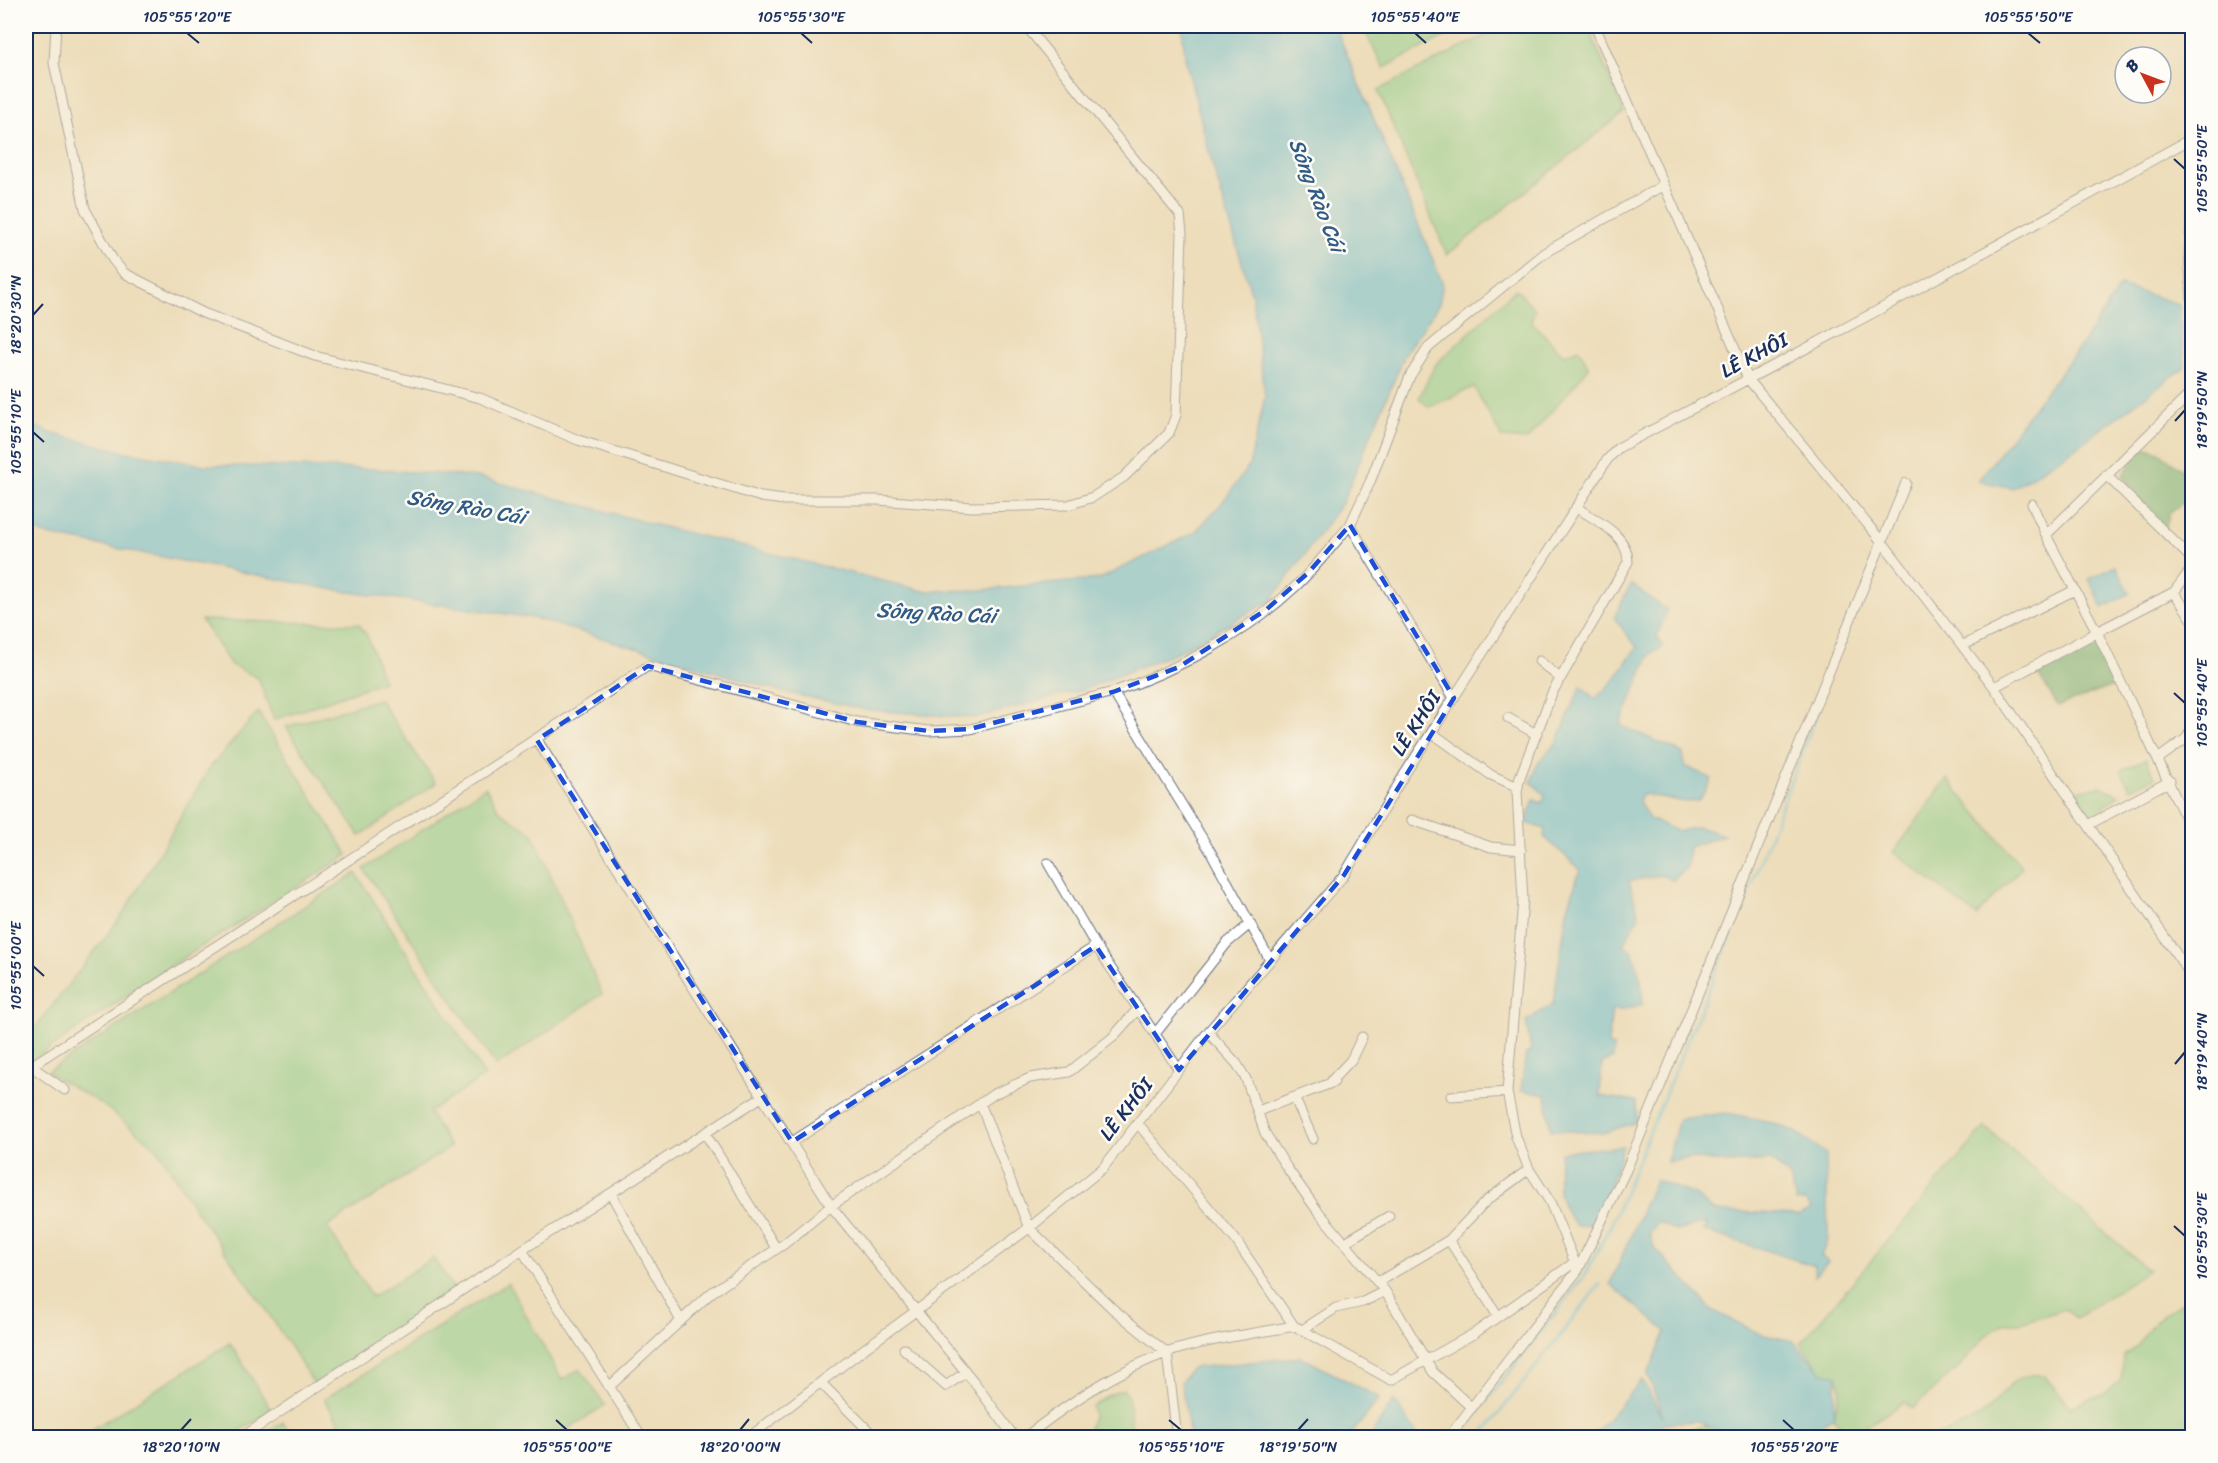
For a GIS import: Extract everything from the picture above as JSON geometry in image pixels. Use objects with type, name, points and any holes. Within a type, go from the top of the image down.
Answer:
[{"type":"street","points":[[57,26],[54,63],[85,209],[116,266],[136,281],[203,313],[315,356],[480,398],[578,440],[762,497],[784,500],[877,500],[994,507],[1068,505],[1093,497],[1124,477],[1143,459],[1169,433],[1176,415],[1182,234],[1180,215],[1026,26]]},
{"type":"street","points":[[1594,26],[1748,379],[1964,645],[2193,977]]},
{"type":"street","name":"LÊ KHÔI","points":[[748,1437],[1029,1228],[1103,1168],[1208,1032],[1344,875],[1606,460],[1618,448],[1873,313],[2185,142],[2193,145]]},
{"type":"street","points":[[65,1090],[28,1064],[537,740],[648,666],[857,722],[929,731],[970,729],[1113,692],[1179,667],[1268,609],[1301,580],[1350,525],[1370,482],[1410,376],[1428,348],[1544,253],[1662,186]]},
{"type":"street","points":[[2193,206],[2189,254],[2193,299]]},
{"type":"street","points":[[2046,535],[2193,392]]},
{"type":"street","points":[[1994,687],[2174,592],[2192,562],[2106,475]]},
{"type":"street","points":[[1448,1437],[1577,1266],[1627,1168],[1906,483]]},
{"type":"street","points":[[2032,504],[2192,829]]},
{"type":"street","points":[[1576,507],[1618,536],[1627,554],[1628,562],[1560,678],[1536,734],[1518,787],[1522,918],[1508,1092],[1516,1137],[1529,1169],[1550,1202],[1577,1266]]},
{"type":"street","points":[[1350,525],[1454,698]]},
{"type":"street","points":[[1964,645],[2075,590]]},
{"type":"street","points":[[2174,592],[2193,619]]},
{"type":"street","points":[[1539,661],[1560,678]]},
{"type":"street","points":[[1113,692],[1270,960]]},
{"type":"street","points":[[1508,718],[1536,734]]},
{"type":"street","points":[[2158,759],[2187,738],[2193,727]]},
{"type":"street","points":[[1432,733],[1491,774],[1518,787]]},
{"type":"street","points":[[537,740],[764,1096],[831,1206],[966,1371],[1015,1437]]},
{"type":"street","points":[[2088,825],[2170,782]]},
{"type":"street","points":[[1412,820],[1491,847],[1521,850]]},
{"type":"street","points":[[1048,863],[1096,946],[1179,1070]]},
{"type":"street","points":[[1155,1034],[1227,943],[1250,924]]},
{"type":"street","points":[[792,1142],[1096,946]]},
{"type":"street","points":[[609,1387],[711,1293],[831,1206],[994,1094],[1030,1078],[1069,1072],[1112,1038],[1137,1010]]},
{"type":"street","points":[[1208,1032],[1237,1064],[1265,1133],[1277,1155],[1317,1210],[1378,1282],[1433,1372],[1472,1408]]},
{"type":"street","points":[[1258,1111],[1295,1099],[1333,1081],[1351,1060],[1362,1037]]},
{"type":"street","points":[[1451,1096],[1508,1092]]},
{"type":"street","points":[[241,1437],[522,1250],[764,1096]]},
{"type":"street","points":[[1295,1099],[1313,1138]]},
{"type":"street","points":[[980,1103],[1029,1228],[1113,1309],[1167,1353],[1177,1437]]},
{"type":"street","points":[[1138,1125],[1234,1239],[1298,1328],[1386,1379],[1391,1380],[1427,1362],[1577,1266]]},
{"type":"street","points":[[705,1133],[776,1248]]},
{"type":"street","points":[[1378,1282],[1449,1240],[1486,1201],[1529,1169]]},
{"type":"street","points":[[610,1194],[681,1321]]},
{"type":"street","points":[[1345,1242],[1389,1216]]},
{"type":"street","points":[[1449,1240],[1498,1316]]},
{"type":"street","points":[[522,1250],[642,1437]]},
{"type":"street","points":[[1024,1437],[1073,1401],[1135,1366],[1167,1353],[1298,1328],[1336,1308],[1363,1302],[1384,1291]]},
{"type":"street","points":[[904,1349],[946,1386],[966,1371]]},
{"type":"street","points":[[821,1383],[876,1437]]},
{"type":"highlighted area","points":[[1350,525],[1454,698],[1344,875],[1179,1070],[1096,946],[792,1142],[537,740],[648,666],[857,722],[929,731],[970,729],[1113,692],[1179,667],[1267,609],[1308,573]]},
{"type":"green space","points":[[1362,26],[1465,26],[1384,68]]},
{"type":"green space","points":[[1504,26],[1588,26],[1624,112],[1447,255],[1378,90]]},
{"type":"green space","points":[[1516,289],[1535,309],[1531,321],[1563,355],[1579,349],[1589,368],[1527,440],[1502,438],[1474,387],[1429,407],[1419,398],[1435,365]]},
{"type":"green space","points":[[2142,446],[2159,452],[2191,477],[2192,496],[2169,513],[2164,537],[2123,475]]},
{"type":"green space","points":[[201,620],[359,624],[368,637],[383,681],[274,720],[258,678],[231,665]]},
{"type":"green space","points":[[2094,642],[2116,685],[2058,706],[2038,674]]},
{"type":"green space","points":[[379,699],[436,783],[360,836],[286,727]]},
{"type":"green space","points":[[258,712],[348,855],[164,970],[30,1062],[26,1060],[26,1040],[124,913],[209,769]]},
{"type":"green space","points":[[2146,759],[2155,778],[2130,789],[2121,770]]},
{"type":"green space","points":[[1947,779],[2022,867],[1977,916],[1894,852]]},
{"type":"green space","points":[[2100,786],[2119,795],[2089,818],[2077,791]]},
{"type":"green space","points":[[485,787],[500,811],[533,834],[602,994],[496,1066],[364,869]]},
{"type":"green space","points":[[356,873],[485,1076],[429,1112],[450,1147],[327,1227],[372,1297],[433,1258],[456,1292],[314,1384],[265,1308],[194,1208],[158,1149],[103,1105],[47,1072]]},
{"type":"green space","points":[[1985,1127],[2148,1270],[2076,1318],[2065,1309],[2020,1323],[2005,1323],[1985,1336],[1964,1362],[1912,1409],[1904,1402],[1870,1424],[1845,1432],[1833,1418],[1841,1389],[1837,1376],[1825,1377],[1801,1343]]},
{"type":"green space","points":[[508,1283],[562,1380],[580,1369],[605,1405],[556,1437],[348,1437],[324,1399]]},
{"type":"green space","points":[[2181,1303],[2192,1312],[2192,1437],[1930,1437],[1957,1428],[1976,1418],[1990,1408],[2014,1382],[2022,1377],[2044,1375],[2070,1407],[2107,1392],[2121,1380],[2124,1356],[2138,1345],[2154,1322]]},
{"type":"green space","points":[[230,1343],[272,1411],[229,1437],[80,1437]]},
{"type":"green space","points":[[1124,1389],[1128,1396],[1133,1437],[1086,1437],[1093,1416],[1092,1407],[1107,1396]]},
{"type":"green space","points":[[283,1422],[293,1437],[258,1437]]},
{"type":"green space","points":[[1715,1425],[1734,1437],[1695,1437],[1692,1428]]},
{"type":"water","name":"Sông Rào Cái","points":[[1182,26],[1335,26],[1443,284],[1439,304],[1406,352],[1342,503],[1271,601],[1177,652],[1085,689],[974,718],[868,710],[787,693],[534,618],[335,590],[42,534],[26,525],[26,422],[50,433],[122,451],[204,465],[372,469],[478,477],[660,526],[924,591],[980,590],[1100,579],[1195,532],[1222,503],[1249,466],[1265,397],[1252,296],[1213,167],[1185,58]]},
{"type":"water","points":[[2120,286],[2179,304],[2185,367],[2067,454],[2013,488],[1978,481],[2085,340]]},
{"type":"water","points":[[2115,565],[2130,593],[2103,608],[2089,579]]},
{"type":"water","points":[[1631,584],[1667,610],[1657,638],[1663,647],[1650,654],[1620,725],[1683,753],[1685,766],[1712,779],[1699,801],[1685,802],[1643,794],[1639,801],[1649,819],[1678,831],[1698,827],[1724,835],[1689,847],[1687,867],[1673,880],[1662,875],[1629,881],[1639,916],[1623,945],[1632,950],[1641,981],[1643,1004],[1621,1010],[1612,1009],[1608,1045],[1614,1047],[1613,1058],[1602,1063],[1600,1096],[1636,1102],[1637,1122],[1603,1133],[1551,1130],[1546,1095],[1521,1090],[1526,1054],[1531,1051],[1526,1021],[1553,1004],[1567,911],[1580,869],[1544,837],[1545,829],[1526,823],[1534,800],[1542,803],[1545,795],[1531,782],[1538,763],[1557,742],[1581,686],[1595,699],[1614,680],[1637,647],[1614,618]]},
{"type":"water","points":[[1726,1113],[1767,1121],[1796,1132],[1826,1154],[1828,1238],[1821,1256],[1828,1262],[1814,1276],[1815,1266],[1704,1231],[1708,1223],[1675,1231],[1659,1222],[1649,1234],[1654,1247],[1712,1310],[1760,1334],[1793,1341],[1821,1371],[1837,1376],[1833,1418],[1801,1437],[1731,1437],[1698,1421],[1664,1423],[1633,1437],[1592,1437],[1642,1380],[1663,1418],[1648,1374],[1666,1331],[1610,1284],[1655,1180],[1695,1195],[1713,1211],[1800,1215],[1812,1209],[1806,1201],[1796,1202],[1790,1177],[1771,1160],[1728,1163],[1690,1158],[1667,1162],[1679,1119]]},
{"type":"water","points":[[1623,1146],[1598,1223],[1577,1226],[1564,1208],[1559,1192],[1561,1152]]},
{"type":"water","points":[[1301,1357],[1380,1398],[1349,1437],[1190,1437],[1181,1382],[1191,1368]]},
{"type":"water","points":[[1394,1400],[1419,1437],[1370,1437]]},
{"type":"waterway","points":[[1458,1438],[1584,1276],[1611,1225],[1741,912],[1819,708]]},
{"type":"waterway","points":[[1480,1438],[1600,1284]]}]
